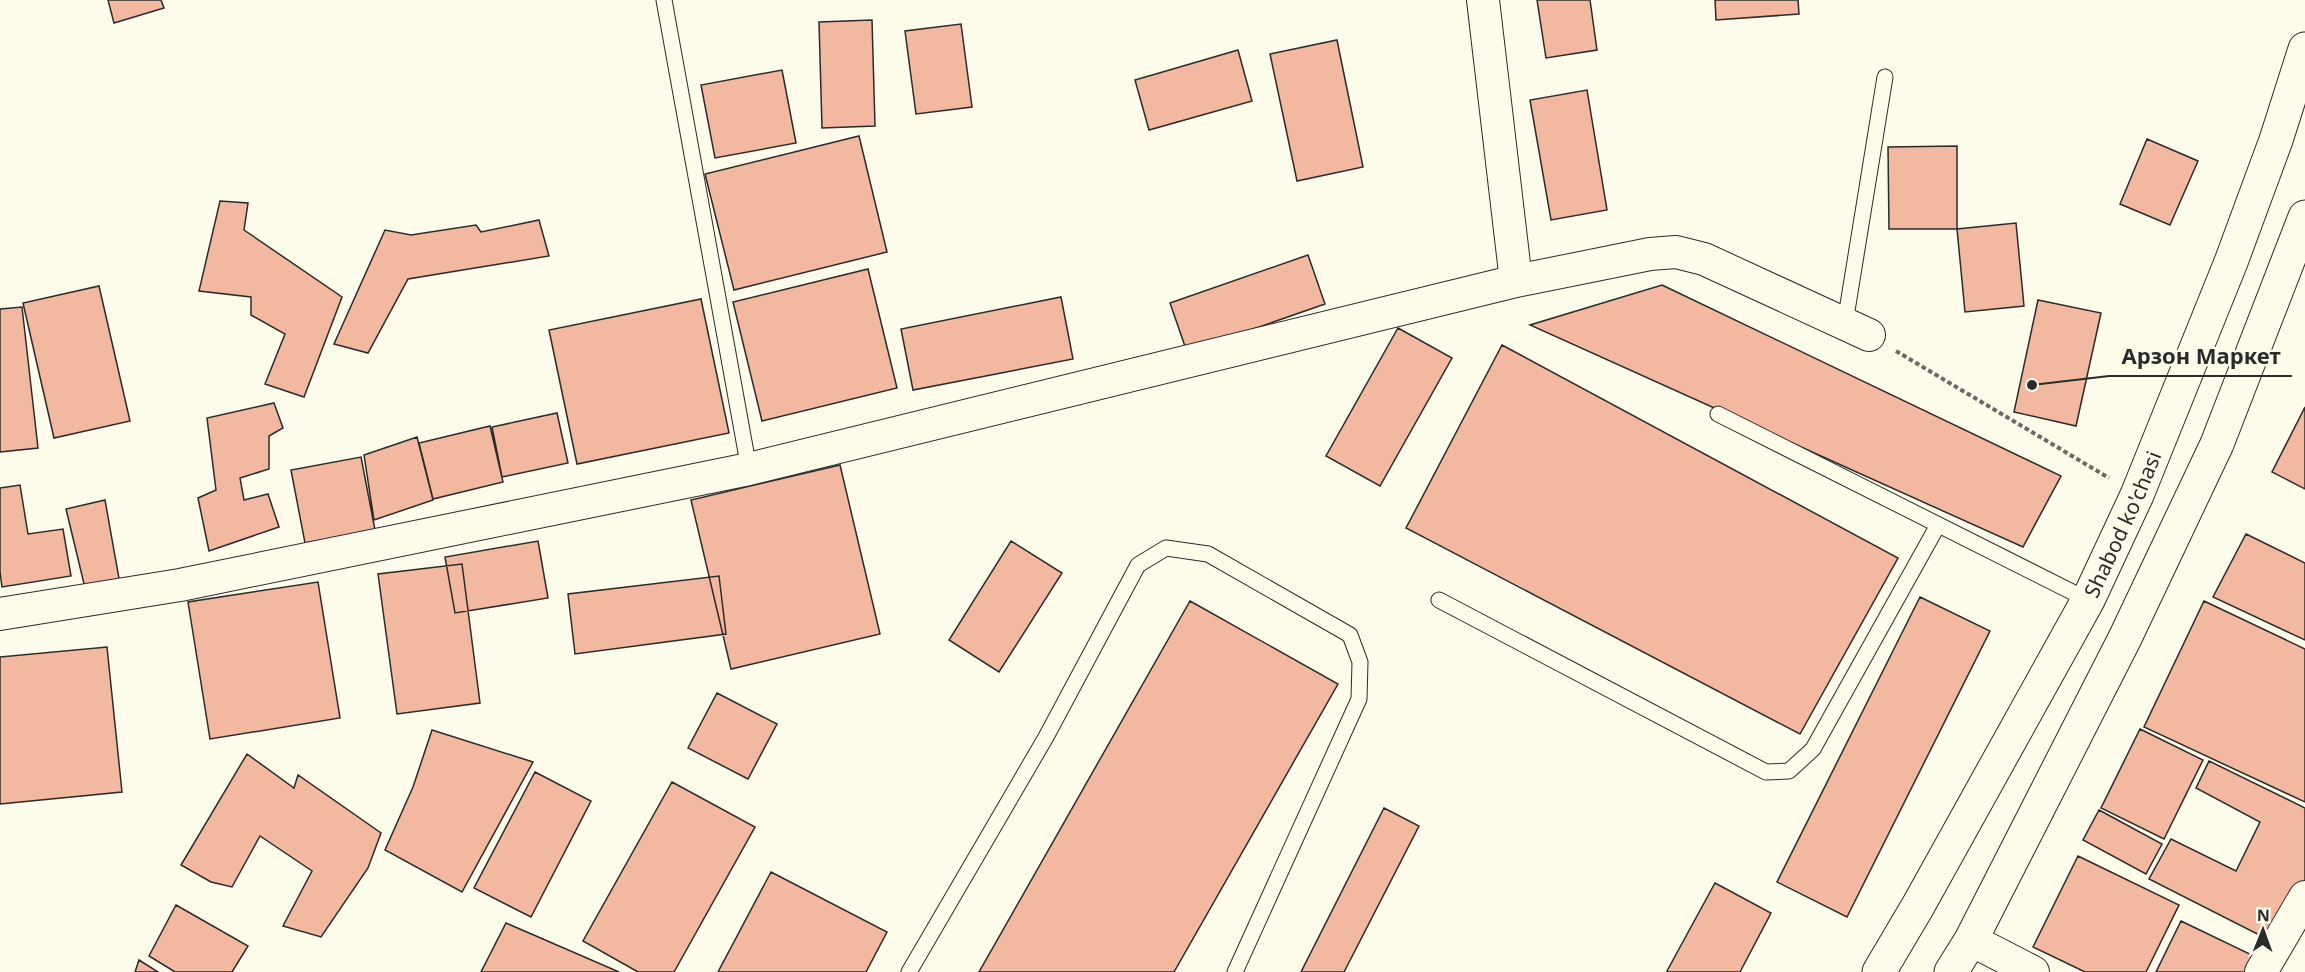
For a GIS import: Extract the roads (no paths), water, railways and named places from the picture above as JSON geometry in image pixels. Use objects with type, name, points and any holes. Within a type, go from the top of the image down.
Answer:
[{"type":"main road","name":"Shabod ko'chasi","points":[[1880,972],[2088,600],[2137,495],[2231,262],[2276,140],[2305,49]]},
{"type":"main road","points":[[1951,972],[1971,939],[2125,638],[2217,444],[2305,217]]},
{"type":"street","points":[[1484,0],[1516,281]]},
{"type":"street","points":[[0,614],[180,585],[749,469],[1516,281],[1650,254],[1676,252],[1704,259],[1857,329]]},
{"type":"street","points":[[2261,972],[2305,897]]},
{"type":"street","points":[[1971,939],[2033,972]]},
{"type":"lane","points":[[664,0],[749,469]]},
{"type":"lane","points":[[1857,329],[1885,77]]},
{"type":"lane","points":[[1718,414],[2088,600]]},
{"type":"lane","points":[[1439,600],[1766,772],[1790,771],[1813,749],[1938,525]]},
{"type":"lane","points":[[909,972],[1046,737],[1138,565],[1166,548],[1208,554],[1350,635],[1360,662],[1359,699],[1235,972]]},
{"type":"place","name":"Арзон Маркет","points":[[2032,385]]}]
